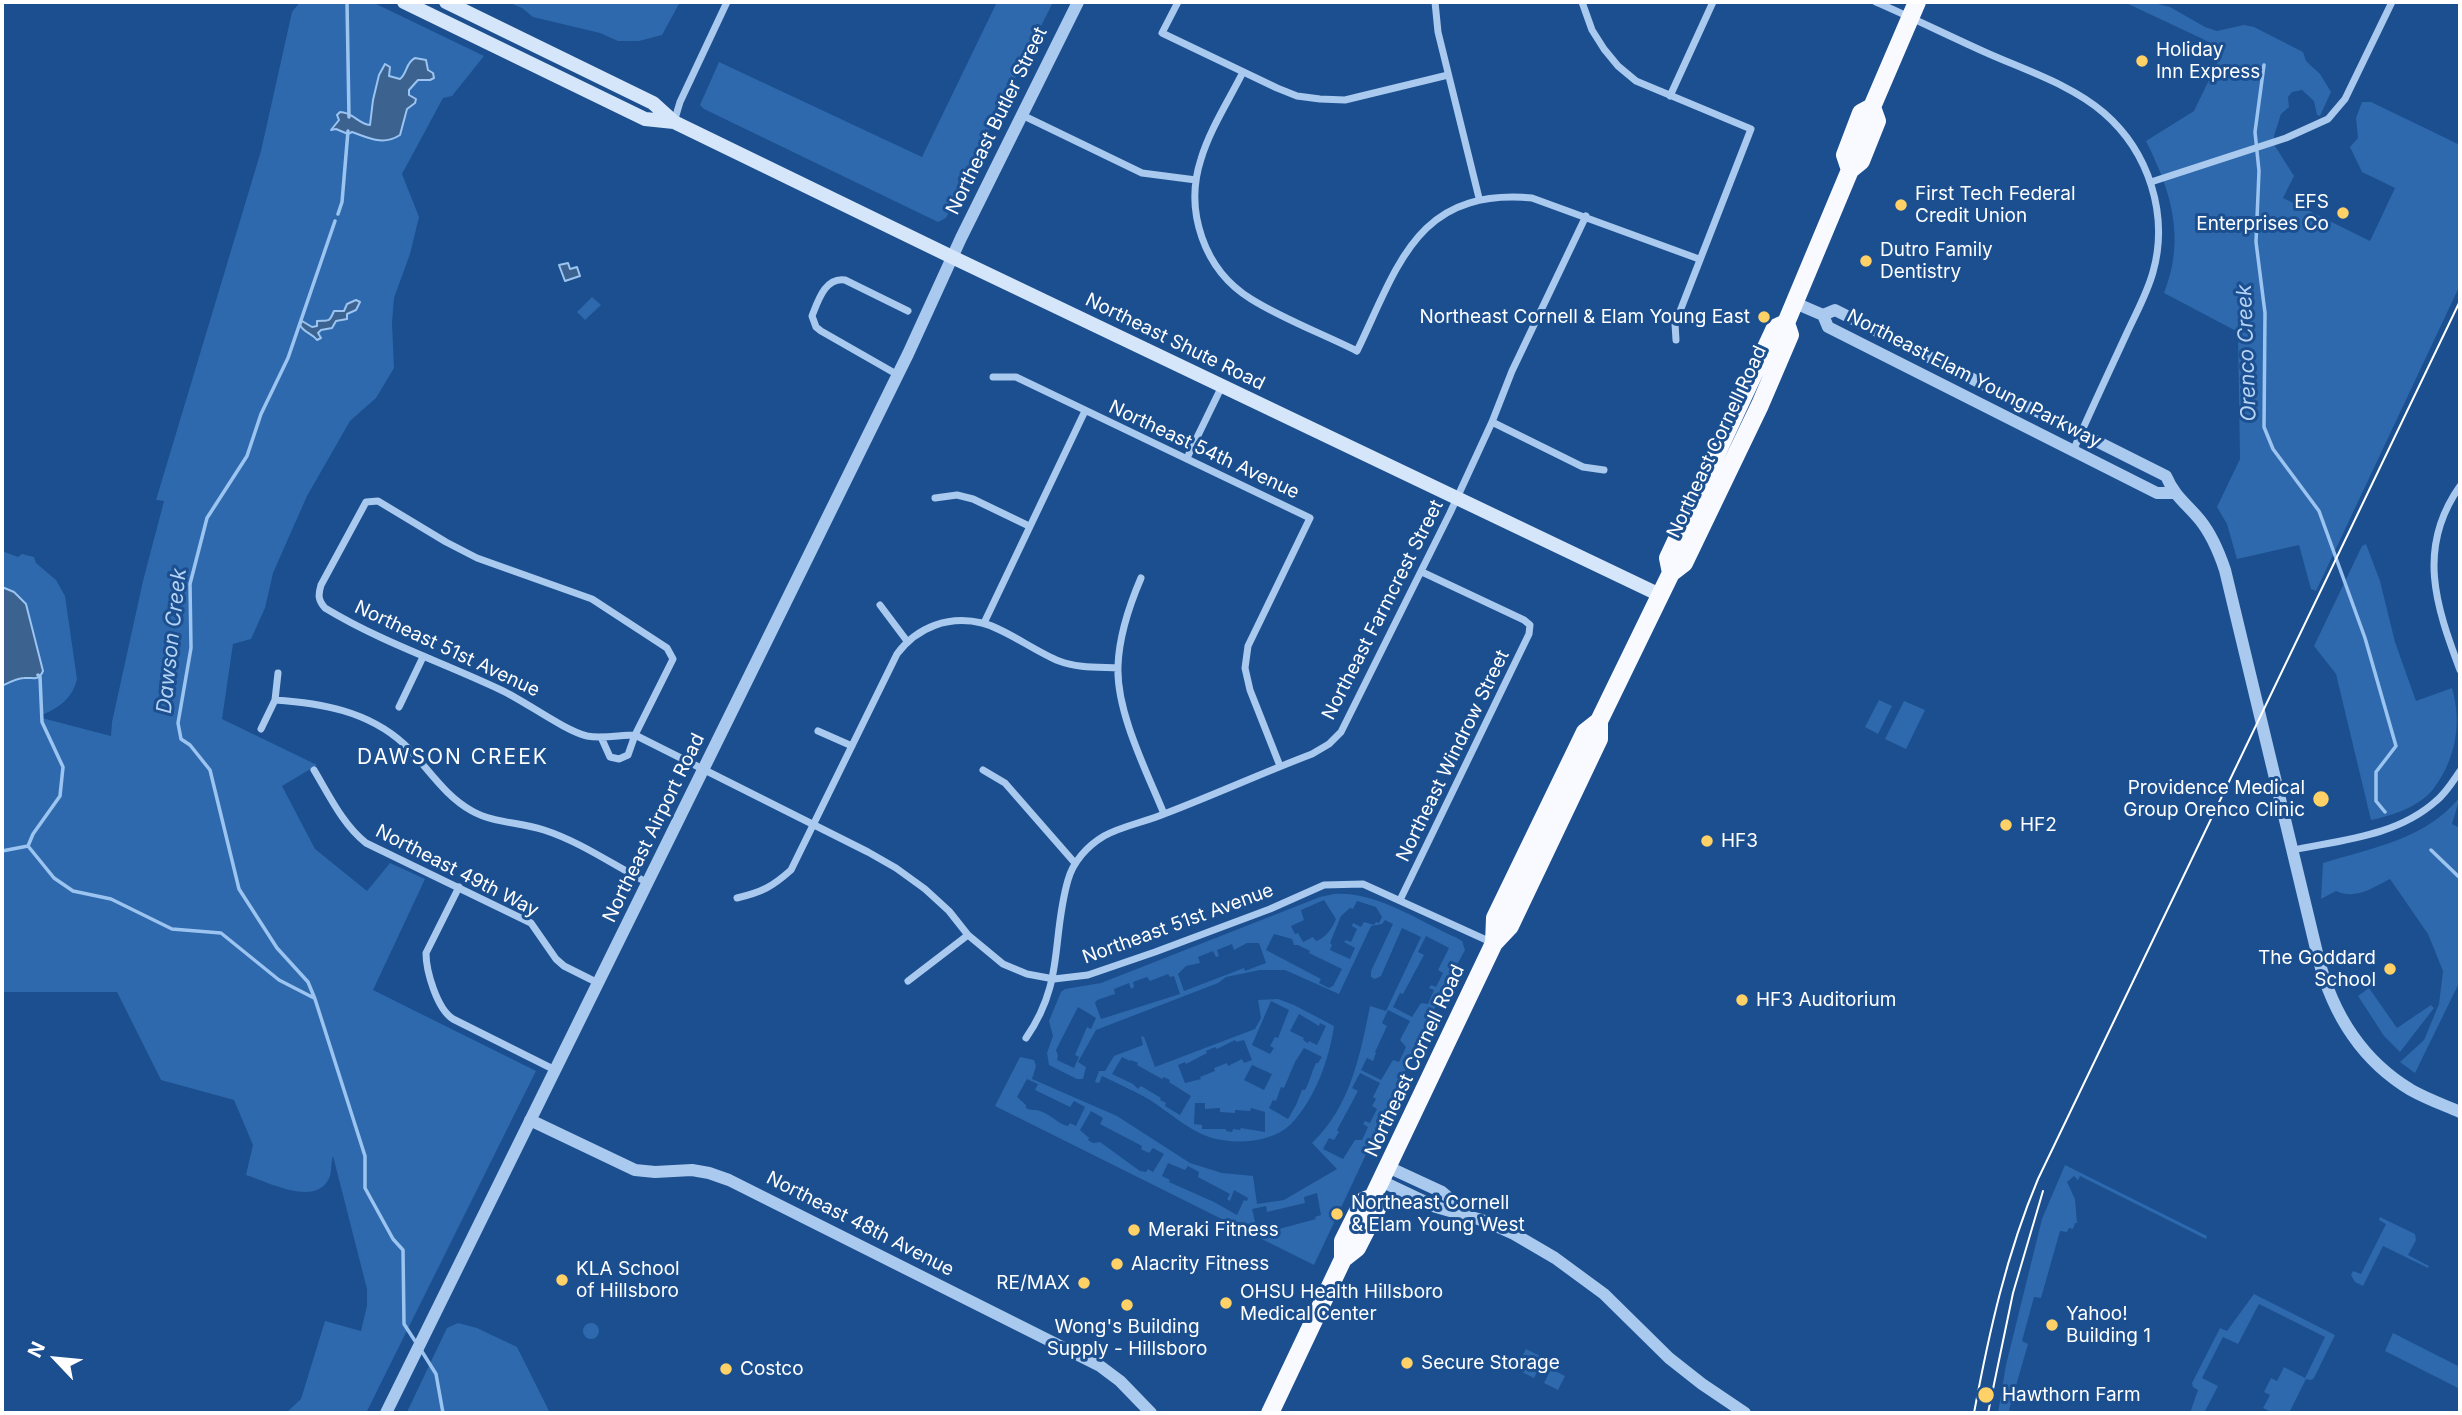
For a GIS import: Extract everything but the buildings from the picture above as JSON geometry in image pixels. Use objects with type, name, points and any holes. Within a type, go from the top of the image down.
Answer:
[{"type":"highway","name":"Northeast Cornell Road","points":[[1270,1413],[1343,1259],[1357,1248],[1378,1207],[1381,1182],[1494,943],[1510,926],[1599,739],[1599,721],[1671,573],[1668,558],[1775,328],[1786,323],[1850,170],[1861,161],[1877,121],[1872,107],[1914,9]]},
{"type":"main road","name":"Northeast Shute Road","points":[[446,2],[653,103],[674,122],[1660,596]]},
{"type":"main road","name":"Northeast Shute Road","points":[[411,3],[645,119],[674,122]]},
{"type":"street","points":[[674,122],[680,102],[727,2]]},
{"type":"street","name":"Northeast Butler Street","points":[[952,257],[1078,2]]},
{"type":"street","points":[[1178,2],[1162,33],[1297,96],[1345,100],[1448,75]]},
{"type":"street","points":[[1435,2],[1438,32],[1479,198]]},
{"type":"street","points":[[1583,2],[1592,30],[1618,66],[1636,80],[1751,129],[1675,324],[1676,340]]},
{"type":"street","points":[[1670,96],[1713,2]]},
{"type":"street","points":[[1876,2],[1914,9],[2093,105],[2104,113],[2125,137],[2136,152],[2151,183],[2157,203],[2159,227],[2153,275],[2073,451]]},
{"type":"street","points":[[2151,183],[2286,138],[2328,119],[2341,105],[2392,2]]},
{"type":"street","points":[[1242,72],[1201,158],[1196,180],[1198,227],[1209,256],[1221,273],[1250,299],[1357,351],[1401,261],[1415,239],[1443,214],[1479,198],[1507,195],[1532,198],[1699,259]]},
{"type":"street","points":[[1022,115],[1142,173],[1196,180]]},
{"type":"street","name":"Northeast Farmcrest Street","points":[[1074,862],[1104,836],[1312,754],[1329,744],[1341,732],[1457,499],[1512,371],[1586,216]]},
{"type":"street","name":"Northeast Airport Road","points":[[386,1413],[898,375],[952,257]]},
{"type":"street","points":[[898,375],[821,331],[816,327],[812,316],[824,291],[838,279],[908,311]]},
{"type":"street","points":[[1795,303],[1823,315]]},
{"type":"street","name":"Northeast Elam Young Parkway","points":[[2173,493],[2157,493],[1828,327],[1823,315],[1835,310],[2166,476],[2173,493],[2202,523],[2221,557],[2329,993],[2345,1026],[2371,1059],[2424,1097],[2460,1112]]},
{"type":"street","name":"Northeast 54th Avenue","points":[[993,377],[1016,377],[1310,518],[1248,646],[1245,668],[1250,690],[1280,766]]},
{"type":"street","points":[[1187,458],[1222,386]]},
{"type":"street","points":[[984,623],[1085,411]]},
{"type":"street","points":[[1492,422],[1583,467],[1604,470]]},
{"type":"street","points":[[2460,486],[2439,531],[2434,560],[2434,591],[2460,670]]},
{"type":"street","points":[[935,498],[957,495],[973,499],[1029,526]]},
{"type":"street","name":"Northeast 51st Avenue","points":[[601,737],[610,757],[619,760],[628,755],[635,735],[673,659],[667,648],[592,599],[477,558],[378,501],[371,500],[361,509],[318,595],[320,602],[331,612],[381,639],[503,690],[578,733],[601,737],[635,735],[813,824],[896,868],[950,911],[968,935],[1003,964],[1027,974],[1054,979],[1088,975],[1270,909],[1324,885],[1363,884],[1494,943]]},
{"type":"street","name":"Northeast Windrow Street","points":[[1400,900],[1523,649],[1530,625],[1422,572]]},
{"type":"street","points":[[1141,578],[1124,626],[1118,667],[1130,732],[1164,814]]},
{"type":"street","points":[[880,605],[907,641]]},
{"type":"street","points":[[737,898],[761,892],[791,870],[897,654],[907,641],[929,627],[947,621],[984,623],[1061,662],[1087,667],[1118,667]]},
{"type":"street","points":[[400,707],[423,657]]},
{"type":"street","points":[[261,729],[275,700],[278,673]]},
{"type":"street","points":[[275,700],[315,703],[367,720],[404,744],[455,801],[475,813],[491,819],[517,822],[568,839],[648,883]]},
{"type":"street","points":[[818,731],[852,746]]},
{"type":"street","points":[[983,770],[1005,783],[1074,862],[1066,890],[1054,979],[1039,1020],[1027,1038]]},
{"type":"street","name":"Northeast 49th Way","points":[[314,771],[356,835],[366,843],[531,923],[556,959],[564,966],[598,983]]},
{"type":"street","points":[[2293,850],[2391,829],[2416,817],[2439,799],[2460,771]]},
{"type":"street","points":[[459,887],[426,953],[426,962],[440,1006],[453,1019],[555,1070]]},
{"type":"street","points":[[908,981],[968,935]]},
{"type":"street","name":"Northeast 48th Avenue","points":[[530,1120],[635,1170],[700,1171],[729,1180],[1100,1366],[1120,1381],[1151,1413]]},
{"type":"street","points":[[1381,1182],[1442,1192],[1470,1215],[1514,1234],[1570,1268],[1604,1294],[1669,1358],[1745,1413]]},
{"type":"shaded area","points":[[300,2],[372,2],[484,56],[452,96],[443,98],[402,174],[419,217],[410,254],[394,298],[394,368],[376,398],[350,421],[307,496],[273,573],[265,608],[251,639],[233,644],[222,719],[317,765],[282,786],[315,849],[367,891],[390,863],[425,879],[373,990],[536,1071],[366,1413],[286,1413],[301,1399],[325,1321],[361,1331],[367,1306],[367,1289],[333,1156],[327,1182],[320,1189],[311,1192],[289,1190],[246,1175],[253,1145],[234,1100],[161,1080],[117,992],[2,992],[2,551],[18,557],[22,554],[34,557],[36,563],[56,580],[65,596],[77,679],[68,697],[42,715],[42,718],[111,736],[143,581],[164,501],[156,500],[261,151],[292,12]]},
{"type":"shaded area","points":[[508,2],[680,2],[662,35],[639,41],[618,41],[600,33],[533,17]]},
{"type":"shaded area","points":[[997,2],[1053,2],[946,218],[938,222],[700,105],[719,62],[922,157]]},
{"type":"shaded area","points":[[2124,2],[2150,2],[2170,7],[2217,31],[2244,25],[2254,27],[2303,52],[2306,61],[2320,74],[2331,92],[2320,116],[2317,115],[2314,101],[2302,90],[2292,92],[2288,97],[2289,107],[2281,114],[2274,136],[2275,146],[2294,176],[2283,198],[2370,241],[2395,188],[2362,172],[2350,147],[2358,138],[2356,118],[2362,102],[2371,102],[2460,145],[2460,285],[2316,591],[2311,589],[2299,545],[2237,559],[2227,524],[2217,507],[2240,459],[2238,332],[2164,293],[2174,253],[2173,215],[2162,178],[2146,141],[2194,111],[2224,49]]},
{"type":"shaded area","points":[[415,58],[426,60],[428,70],[433,73],[434,78],[418,80],[409,90],[409,95],[416,99],[407,109],[400,135],[382,140],[331,130],[339,120],[337,115],[340,112],[370,125],[379,75],[385,64],[390,67],[389,76],[400,79]]},
{"type":"shaded area","points":[[568,263],[570,269],[577,267],[580,276],[565,281],[559,265]]},
{"type":"shaded area","points":[[592,297],[601,305],[585,320],[577,312]]},
{"type":"shaded area","points":[[356,300],[360,302],[356,310],[347,314],[347,319],[336,321],[332,328],[321,330],[318,333],[321,338],[317,340],[300,325],[302,321],[312,327],[317,326],[317,321],[328,320],[334,311],[344,311],[347,304]]},
{"type":"shaded area","points":[[2366,544],[2380,581],[2395,642],[2416,701],[2452,688],[2456,714],[2452,752],[2442,777],[2434,788],[2422,800],[2406,809],[2371,820],[2336,674],[2314,646],[2362,546]]},
{"type":"shaded area","points":[[2,587],[14,592],[26,604],[43,671],[37,678],[18,679],[2,686]]},
{"type":"shaded area","points":[[1879,700],[1892,706],[1878,734],[1865,727]]},
{"type":"shaded area","points":[[1904,701],[1925,710],[1906,749],[1885,739]]},
{"type":"shaded area","points":[[2460,797],[2452,824],[2460,828],[2460,981],[2415,1073],[2400,1062],[2424,1040],[2439,1004],[2443,971],[2428,934],[2390,879],[2364,892],[2350,894],[2336,891],[2321,899],[2323,863],[2379,847],[2415,832],[2431,823]]},
{"type":"shaded area","points":[[1350,894],[1382,902],[1457,938],[1462,941],[1465,950],[1441,995],[1314,1265],[995,1106],[1020,1057],[1034,1060],[1036,1066],[1032,1079],[1117,1116],[1190,1163],[1222,1173],[1253,1176],[1257,1204],[1284,1200],[1337,1169],[1312,1143],[1336,1113],[1352,1080],[1370,1006],[1386,1011],[1421,937],[1402,928],[1381,976],[1375,979],[1371,977],[1371,971],[1393,924],[1385,920],[1382,924],[1371,926],[1339,994],[1285,970],[1260,970],[1226,977],[1218,983],[1096,1030],[1078,1062],[1086,1067],[1083,1079],[1077,1079],[1049,1065],[1047,1053],[1053,1036],[1049,1021],[1061,992],[1065,989],[1101,983],[1320,897]],"holes":[[[1324,900],[1336,919],[1328,932],[1316,941],[1313,937],[1303,942],[1291,926],[1304,920],[1301,910]],[[1357,901],[1376,907],[1382,917],[1379,923],[1374,925],[1364,922],[1361,927],[1353,923],[1352,926],[1357,929],[1351,942],[1344,942],[1355,948],[1350,959],[1330,950],[1330,943],[1341,916],[1350,908],[1353,909]],[[1274,934],[1292,939],[1294,945],[1342,969],[1333,986],[1329,988],[1319,983],[1321,979],[1266,950]],[[1426,936],[1449,948],[1438,970],[1443,973],[1436,987],[1431,985],[1429,988],[1434,990],[1428,1004],[1421,1003],[1412,1017],[1393,1007],[1400,993],[1403,994],[1424,955],[1418,952]],[[1247,943],[1259,943],[1266,963],[1245,971],[1244,968],[1184,991],[1178,974],[1186,966],[1200,963],[1198,957],[1213,951],[1216,957],[1219,956],[1217,950],[1232,944],[1234,950]],[[1168,974],[1170,977],[1174,976],[1180,994],[1101,1019],[1095,1003],[1097,1000],[1115,994],[1114,989],[1129,983],[1131,989],[1134,987],[1133,982],[1147,977],[1150,981]],[[1078,1007],[1096,1018],[1091,1029],[1087,1027],[1075,1055],[1079,1057],[1074,1068],[1057,1060],[1056,1050]],[[1388,1010],[1410,1021],[1400,1040],[1406,1047],[1399,1062],[1393,1060],[1381,1080],[1361,1070],[1367,1058],[1373,1061],[1387,1026],[1382,1023]],[[1360,1073],[1380,1083],[1373,1097],[1376,1099],[1372,1106],[1377,1109],[1370,1123],[1365,1121],[1363,1124],[1368,1127],[1362,1140],[1355,1140],[1343,1159],[1323,1149],[1329,1138],[1334,1140],[1339,1132],[1337,1130],[1358,1091],[1352,1088]],[[1027,1079],[1038,1084],[1035,1090],[1070,1107],[1074,1101],[1085,1107],[1076,1126],[1070,1123],[1068,1126],[1038,1110],[1026,1108],[1017,1097]],[[1091,1111],[1103,1118],[1100,1124],[1142,1146],[1141,1149],[1149,1153],[1153,1148],[1164,1154],[1153,1172],[1148,1169],[1146,1172],[1140,1171],[1100,1142],[1093,1143],[1080,1130]],[[1168,1163],[1185,1170],[1188,1166],[1199,1172],[1198,1177],[1230,1194],[1227,1199],[1230,1201],[1234,1190],[1248,1198],[1247,1201],[1244,1200],[1237,1215],[1169,1182],[1170,1180],[1162,1176]],[[1317,1193],[1321,1215],[1315,1217],[1316,1219],[1264,1233],[1263,1229],[1257,1230],[1252,1209],[1266,1206],[1267,1212],[1305,1203],[1304,1197]]]},
{"type":"shaded area","points":[[2369,988],[2397,1028],[2431,1005],[2434,1008],[2400,1052],[2384,1036],[2358,996]]},
{"type":"shaded area","points":[[1278,999],[1334,1026],[1325,1065],[1314,1091],[1291,1124],[1274,1135],[1252,1141],[1219,1140],[1193,1130],[1150,1100],[1102,1076],[1099,1083],[1095,1082],[1099,1071],[1105,1071],[1114,1056],[1143,1045],[1141,1036],[1144,1037],[1155,1067],[1255,1029],[1261,1018],[1258,1000]],"holes":[[[1271,1001],[1289,1010],[1278,1038],[1275,1037],[1270,1046],[1274,1048],[1270,1054],[1252,1045]],[[1299,1014],[1319,1026],[1320,1023],[1326,1026],[1317,1045],[1309,1041],[1308,1043],[1290,1031]],[[1235,1040],[1244,1040],[1252,1060],[1244,1063],[1242,1059],[1228,1066],[1227,1063],[1214,1068],[1215,1071],[1200,1077],[1201,1079],[1185,1083],[1178,1065],[1185,1062],[1186,1064],[1215,1047],[1217,1049]],[[1304,1048],[1322,1057],[1316,1063],[1307,1087],[1302,1090],[1288,1119],[1269,1108],[1273,1100],[1276,1101],[1281,1087],[1284,1088]],[[1122,1057],[1138,1063],[1137,1065],[1162,1079],[1164,1077],[1170,1080],[1169,1082],[1191,1096],[1180,1115],[1165,1106],[1166,1103],[1160,1100],[1161,1098],[1141,1086],[1138,1089],[1112,1074]],[[1252,1065],[1272,1074],[1264,1090],[1244,1080]],[[1195,1103],[1205,1103],[1205,1109],[1220,1108],[1220,1112],[1235,1113],[1235,1110],[1250,1111],[1251,1108],[1265,1112],[1265,1132],[1241,1128],[1233,1129],[1232,1132],[1226,1129],[1202,1129],[1202,1125],[1194,1124]]]},
{"type":"shaded area","points":[[2065,1165],[2207,1236],[2206,1239],[2080,1176],[2078,1180],[2074,1176],[2067,1182],[2075,1199],[2077,1223],[2067,1232],[2060,1231],[2041,1298],[2034,1297],[2022,1341],[2028,1344],[2009,1410],[2016,1413],[1998,1413],[2006,1365],[2042,1219]]},
{"type":"shaded area","points":[[2380,1217],[2415,1234],[2416,1240],[2408,1255],[2429,1266],[2428,1268],[2383,1246],[2363,1286],[2355,1282],[2351,1275],[2353,1271],[2361,1274],[2386,1224],[2379,1220]]},
{"type":"shaded area","points":[[2254,1294],[2335,1335],[2314,1378],[2306,1379],[2289,1413],[2273,1413],[2263,1408],[2270,1395],[2264,1392],[2271,1378],[2277,1381],[2284,1367],[2305,1378],[2325,1337],[2259,1304],[2238,1344],[2223,1337],[2202,1378],[2218,1386],[2204,1413],[2190,1413],[2198,1390],[2192,1383],[2220,1328],[2227,1331]]},
{"type":"shaded area","points":[[458,1323],[477,1328],[517,1347],[550,1413],[407,1412],[447,1328]]},
{"type":"shaded area","points":[[588,1323],[594,1323],[599,1331],[597,1337],[588,1339],[583,1334],[583,1328]]},
{"type":"shaded area","points":[[2393,1333],[2460,1367],[2460,1389],[2385,1351]]},
{"type":"shaded area","points":[[1526,1349],[1544,1358],[1534,1378],[1516,1369]]},
{"type":"shaded area","points":[[1551,1369],[1565,1376],[1558,1390],[1544,1383]]},
{"type":"waterway","name":"Dawson Creek","points":[[347,2],[349,117]]},
{"type":"waterway","name":"Orenco Creek","points":[[2264,65],[2255,132],[2259,171],[2256,242],[2265,313],[2264,427],[2273,449],[2319,511],[2365,638],[2396,746],[2376,772],[2376,801],[2385,812]]},
{"type":"waterway","name":"Dawson Creek","points":[[338,214],[342,202],[348,131]]},
{"type":"waterway","name":"Dawson Creek","points":[[335,221],[288,358],[261,414],[247,456],[207,518],[190,584],[191,648],[178,723],[181,739],[190,745],[210,770],[239,889],[277,948],[308,982],[315,999],[365,1156],[365,1188],[393,1239],[403,1250],[404,1324],[417,1344]]},
{"type":"waterway","points":[[28,846],[33,834],[60,796],[63,767],[42,722],[38,675]]},
{"type":"waterway","points":[[28,846],[54,878],[73,891],[111,899],[172,929],[221,933],[279,980],[314,998]]},
{"type":"waterway","points":[[2,851],[28,846]]},
{"type":"waterway","name":"Orenco Creek","points":[[2431,850],[2460,878]]},
{"type":"waterway","name":"Dawson Creek","points":[[421,1350],[436,1374],[443,1413]]},
{"type":"tram line","points":[[1974,1413],[2000,1294],[2038,1179],[2460,301]]},
{"type":"tram line","points":[[1988,1413],[2013,1293],[2043,1191]]},
{"type":"place","name":"Holiday Inn Express","points":[[2142,61]]},
{"type":"place","name":"First Tech Federal Credit Union","points":[[1901,205]]},
{"type":"place","name":"EFS Enterprises Co","points":[[2343,213]]},
{"type":"place","name":"Dutro Family Dentistry","points":[[1866,261]]},
{"type":"place","name":"Northeast Cornell & Elam Young East","points":[[1764,317]]},
{"type":"place","name":"Providence Medical Group Orenco Clinic","points":[[2321,799]]},
{"type":"place","name":"HF2","points":[[2006,825]]},
{"type":"place","name":"HF3","points":[[1707,841]]},
{"type":"place","name":"The Goddard School","points":[[2390,969]]},
{"type":"place","name":"HF3 Auditorium","points":[[1742,1000]]},
{"type":"place","name":"Northeast Cornell & Elam Young West","points":[[1337,1214]]},
{"type":"place","name":"Meraki Fitness","points":[[1134,1230]]},
{"type":"place","name":"Alacrity Fitness","points":[[1117,1264]]},
{"type":"place","name":"KLA School of Hillsboro","points":[[562,1280]]},
{"type":"place","name":"RE/MAX","points":[[1084,1283]]},
{"type":"place","name":"OHSU Health Hillsboro Medical Center","points":[[1226,1303]]},
{"type":"place","name":"Wong's Building Supply - Hillsboro","points":[[1127,1305]]},
{"type":"place","name":"Yahoo! Building 1","points":[[2052,1325]]},
{"type":"place","name":"Secure Storage","points":[[1407,1363]]},
{"type":"place","name":"Costco","points":[[726,1369]]},
{"type":"place","name":"Hawthorn Farm","points":[[1986,1395]]},
{"type":"district","name":"DAWSON CREEK","points":[[453,758]]}]
